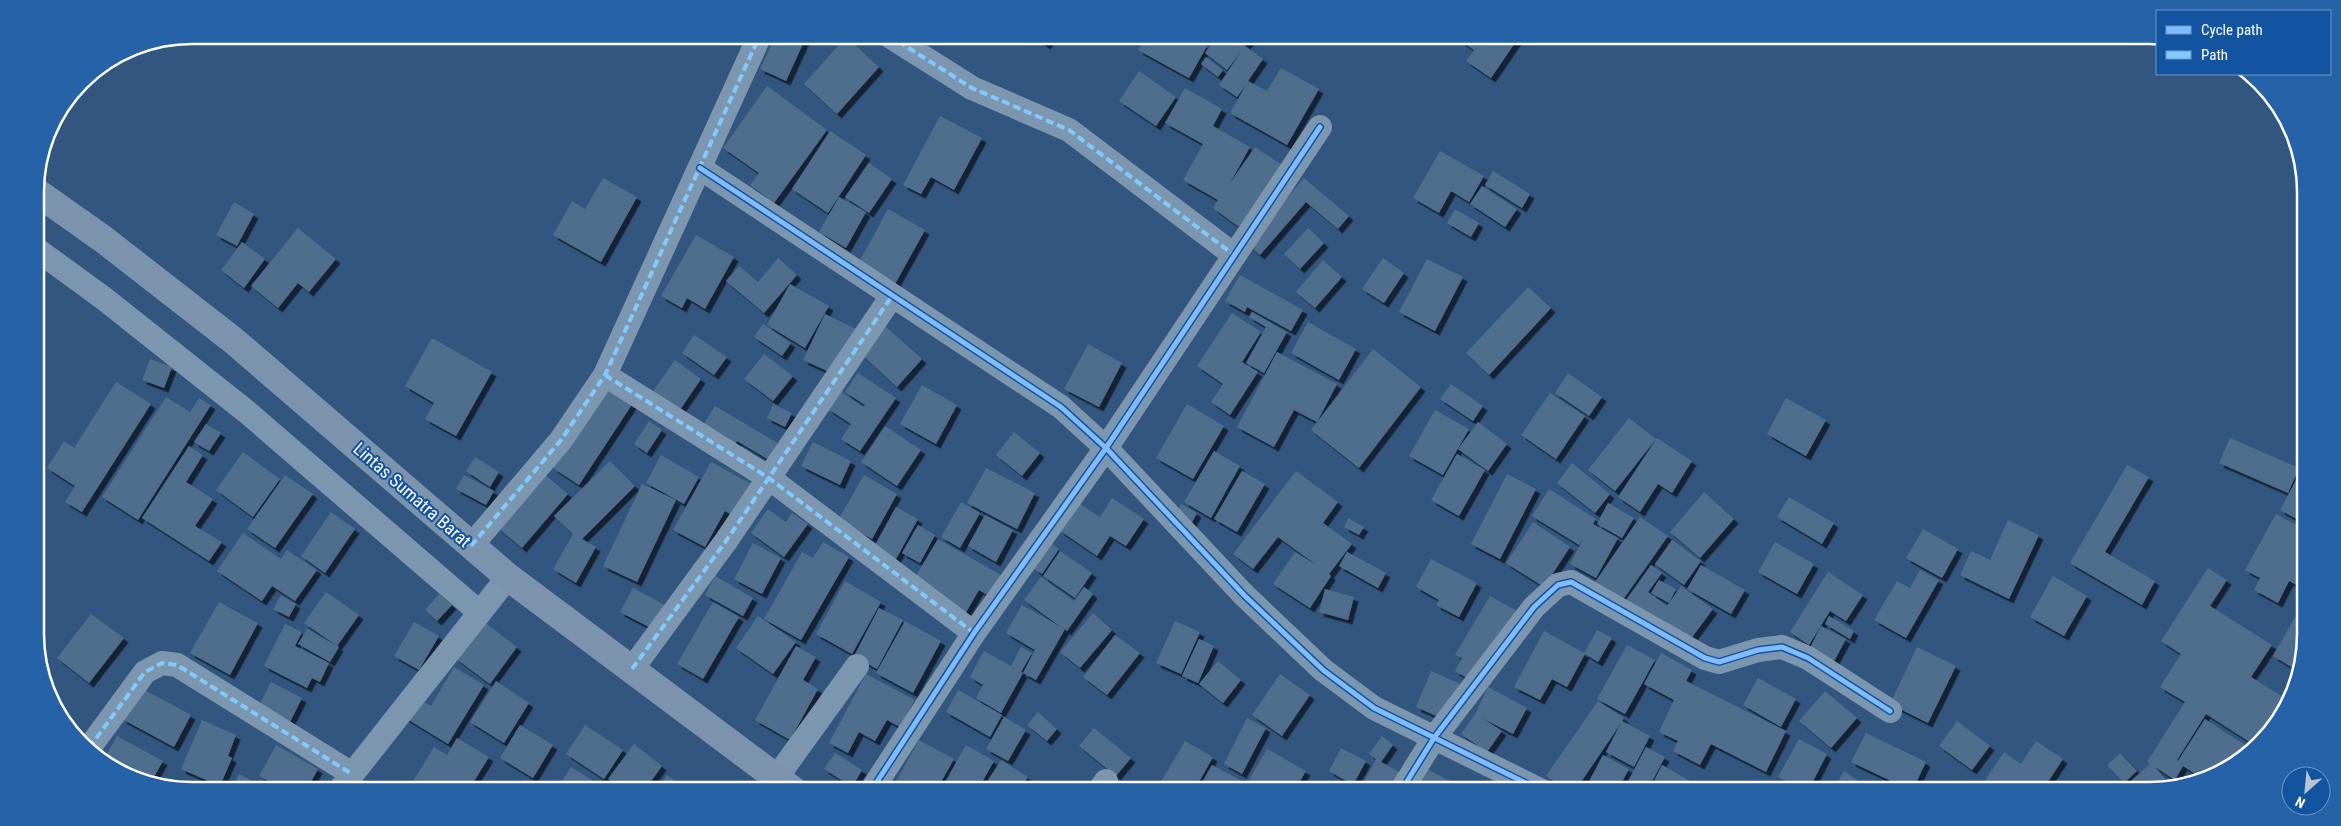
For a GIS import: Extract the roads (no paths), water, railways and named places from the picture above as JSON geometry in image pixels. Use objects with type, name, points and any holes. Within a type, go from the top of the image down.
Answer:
[{"type":"highway","name":"Lintas Sumatra Barat","points":[[44,197],[103,238],[234,341],[508,577],[783,782]]},
{"type":"street","points":[[471,546],[561,440],[605,375],[756,44]]},
{"type":"street","points":[[902,44],[972,88],[1068,130],[1234,254]]},
{"type":"street","points":[[877,782],[974,632],[1106,448],[1320,127]]},
{"type":"street","points":[[700,168],[1061,407],[1106,448],[1244,595],[1323,670],[1374,708],[1524,782]]},
{"type":"street","points":[[44,255],[102,297],[247,412],[478,612]]},
{"type":"street","points":[[632,669],[769,478],[892,296]]},
{"type":"street","points":[[605,375],[769,478],[974,632]]},
{"type":"street","points":[[92,744],[145,672],[162,663],[177,665],[345,782],[478,612],[508,577]]},
{"type":"street","points":[[1407,782],[1434,738],[1534,607],[1558,585],[1571,582],[1705,658],[1719,662],[1758,650],[1782,647],[1808,658],[1890,711]]},
{"type":"street","points":[[787,782],[857,666]]}]
